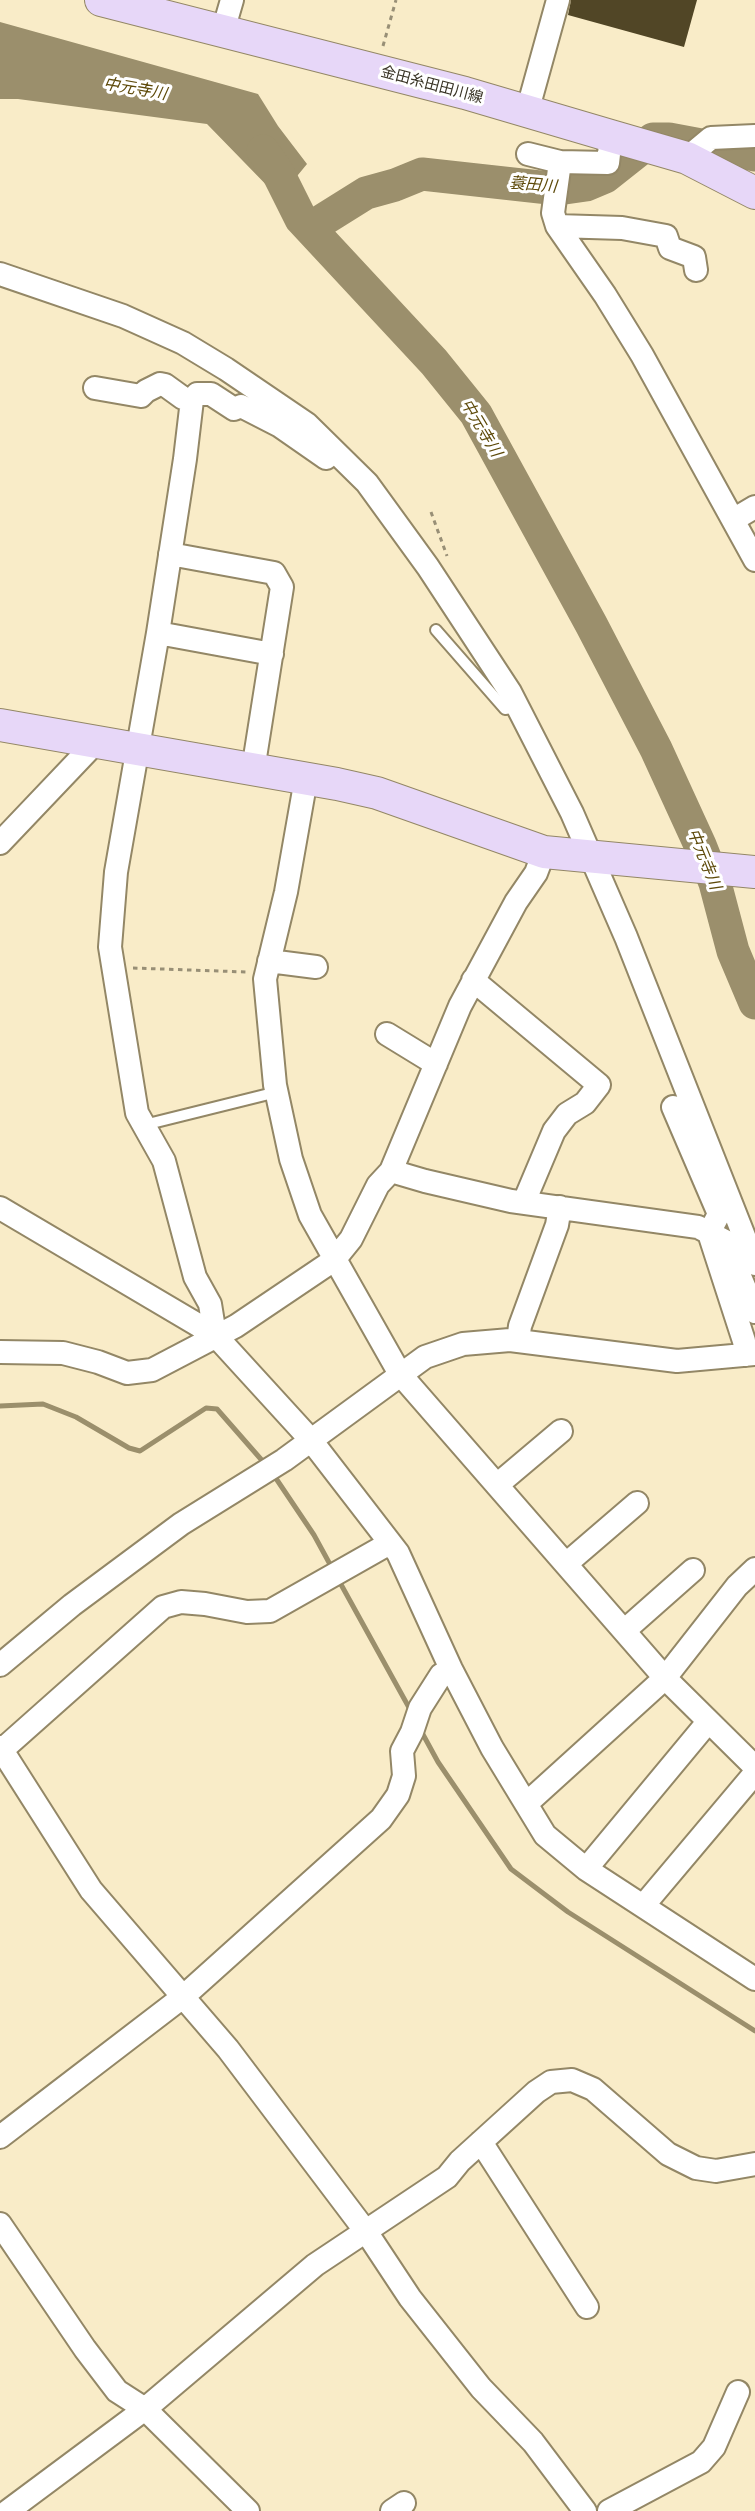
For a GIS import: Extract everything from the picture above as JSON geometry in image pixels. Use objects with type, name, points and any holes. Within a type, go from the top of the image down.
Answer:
[{"type":"street","name":"金田糸田田川線","points":[[101,0],[378,71],[687,158],[755,193]]},
{"type":"street","points":[[223,32],[232,0]]},
{"type":"street","points":[[527,112],[558,0]]},
{"type":"street","points":[[528,154],[560,162],[608,164],[611,136]]},
{"type":"street","points":[[687,158],[711,138],[755,136]]},
{"type":"street","points":[[560,162],[553,213],[557,226],[605,295],[642,355],[755,560]]},
{"type":"street","points":[[557,226],[622,228],[666,237],[670,248],[694,257],[696,270]]},
{"type":"street","points":[[0,274],[123,316],[195,351],[226,369],[307,424],[367,483],[411,542],[517,707],[597,856],[635,960],[755,1264]]},
{"type":"street","points":[[195,351],[193,362],[241,406],[280,426],[330,460],[346,462]]},
{"type":"street","points":[[95,388],[141,396],[160,384],[183,398],[192,400]]},
{"type":"street","points":[[215,1335],[210,1304],[195,1277],[164,1161],[137,1113],[110,947],[116,872],[158,633],[192,400],[197,394],[211,394],[234,409],[241,406]]},
{"type":"street","points":[[733,520],[755,507]]},
{"type":"street","points":[[170,554],[274,573],[282,587],[253,770]]},
{"type":"street","points":[[158,633],[272,654]]},
{"type":"street","points":[[0,725],[377,793],[544,852],[755,872]]},
{"type":"street","points":[[0,843],[97,741]]},
{"type":"street","points":[[306,779],[286,892],[268,967],[268,1017],[277,1092],[291,1159],[310,1215],[400,1374],[665,1678],[755,1767]]},
{"type":"street","points":[[0,1352],[63,1353],[98,1362],[127,1373],[152,1370],[236,1326],[334,1260],[351,1239],[378,1185],[391,1170],[473,981],[516,902],[536,873],[544,852]]},
{"type":"street","points":[[268,967],[316,967]]},
{"type":"street","points":[[473,981],[600,1085],[585,1103],[567,1114],[554,1131],[524,1202]]},
{"type":"street","points":[[387,1034],[436,1064]]},
{"type":"street","points":[[0,1665],[72,1605],[181,1524],[284,1460],[425,1357],[463,1344],[519,1341],[641,1359],[677,1361],[750,1355],[709,1233],[719,1215],[673,1107]]},
{"type":"street","points":[[391,1170],[425,1181],[524,1202],[698,1227],[725,1241],[755,1312]]},
{"type":"street","points":[[519,1341],[520,1326],[557,1225],[560,1207]]},
{"type":"street","points":[[0,1208],[215,1335],[310,1439],[398,1553],[451,1669],[492,1748],[545,1835],[586,1869],[755,1979]]},
{"type":"street","points":[[497,1485],[561,1431]]},
{"type":"street","points":[[566,1564],[637,1503]]},
{"type":"street","points":[[390,1543],[270,1611],[247,1612],[181,1602],[163,1607],[1,1749],[91,1890],[184,1996],[273,2107],[367,2233],[410,2298],[480,2388],[533,2442],[585,2511]]},
{"type":"street","points":[[526,1804],[665,1678],[737,1586],[755,1569]]},
{"type":"street","points":[[624,1631],[693,1570]]},
{"type":"street","points":[[0,2137],[184,1996],[381,1819],[398,1795],[404,1776],[402,1751],[412,1732],[420,1708],[441,1675],[451,1669]]},
{"type":"street","points":[[586,1869],[708,1722]]},
{"type":"street","points":[[643,1906],[755,1773]]},
{"type":"street","points":[[8,2511],[145,2409],[315,2265],[367,2233],[447,2177],[460,2161],[536,2092],[551,2082],[572,2080],[593,2090],[668,2154],[696,2168],[716,2172],[755,2164]]},
{"type":"street","points":[[481,2142],[587,2307]]},
{"type":"street","points":[[0,2224],[85,2349],[117,2391],[145,2409],[248,2511]]},
{"type":"street","points":[[609,2511],[701,2462],[714,2447],[738,2392]]},
{"type":"lane","points":[[436,630],[506,709],[517,707]]},
{"type":"lane","points":[[144,1125],[277,1092]]},
{"type":"path","points":[[378,71],[396,0]]},
{"type":"path","points":[[113,967],[268,967]]},
{"type":"water","points":[[0,22],[258,94],[278,126],[307,164],[279,198],[207,124],[18,99],[0,99]]},
{"type":"building","points":[[571,0],[697,0],[684,47],[568,15]]},
{"type":"waterway","name":"蓑田川","points":[[310,228],[366,193],[422,174],[558,189],[586,185],[605,177],[653,139],[669,139],[755,155]]},
{"type":"waterway","name":"中元寺川","points":[[263,151],[278,173],[301,219],[434,362],[476,414],[591,624],[656,749],[715,883],[733,951],[755,1003]]},
{"type":"waterway","points":[[0,1406],[43,1404],[76,1417],[129,1448],[140,1451],[206,1408],[217,1409],[266,1465]]},
{"type":"waterway","points":[[273,1474],[314,1535],[332,1568]]},
{"type":"waterway","points":[[338,1579],[412,1713]]},
{"type":"waterway","points":[[420,1729],[438,1762],[511,1869],[568,1912],[755,2031]]}]
